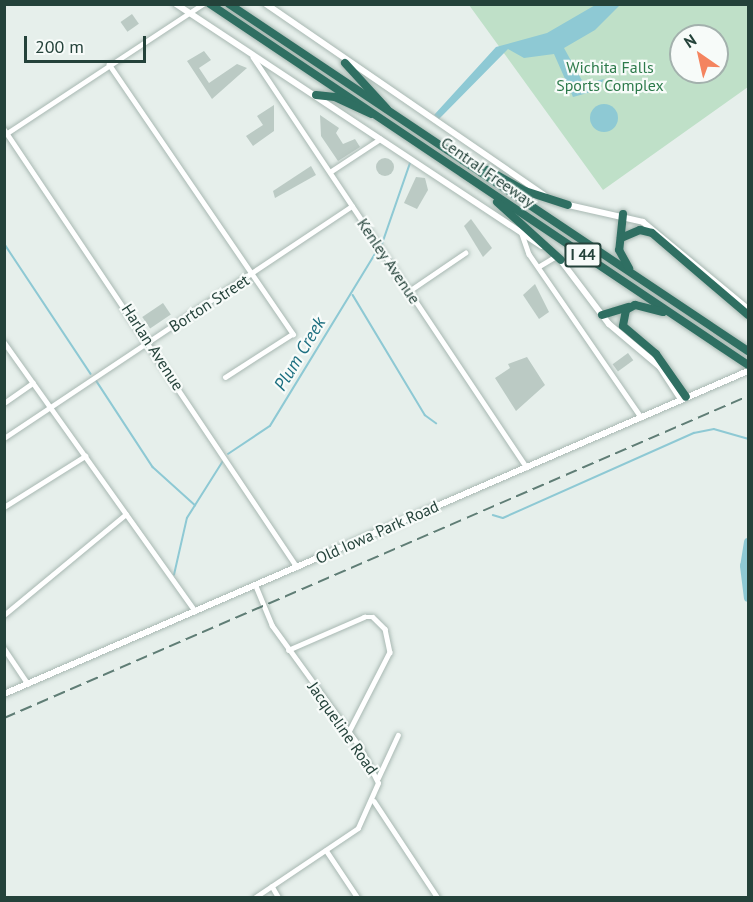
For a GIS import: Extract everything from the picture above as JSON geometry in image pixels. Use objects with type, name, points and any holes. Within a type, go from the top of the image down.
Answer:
[{"type":"highway","name":"Central Freeway","points":[[210,4],[390,117],[460,158],[748,351]]},
{"type":"highway","name":"Central Freeway","points":[[230,5],[390,117],[491,194],[748,365]]},
{"type":"highway","points":[[345,63],[390,117]]},
{"type":"highway","points":[[316,95],[390,117]]},
{"type":"highway","points":[[460,158],[525,191],[568,206]]},
{"type":"highway","points":[[491,194],[559,258]]},
{"type":"highway","points":[[623,214],[620,256],[635,275]]},
{"type":"highway","points":[[621,238],[640,230],[652,233],[748,315]]},
{"type":"highway","points":[[631,307],[623,318],[626,331],[656,354],[683,398]]},
{"type":"highway","points":[[602,315],[631,307],[675,316]]},
{"type":"main road","name":"Central Freeway","points":[[176,4],[559,258],[602,315],[660,367],[683,398]]},
{"type":"main road","name":"Central Freeway","points":[[266,4],[345,63],[568,206],[623,214],[654,228],[748,309]]},
{"type":"main road","name":"Old Iowa Park Road","points":[[4,694],[748,371]]},
{"type":"street","points":[[6,132],[203,4]]},
{"type":"street","name":"Kenley Avenue","points":[[252,56],[526,467]]},
{"type":"street","points":[[109,64],[293,334],[226,377]]},
{"type":"street","name":"Harlan Avenue","points":[[6,132],[149,342],[297,567]]},
{"type":"street","points":[[330,172],[380,138]]},
{"type":"street","name":"Borton Street","points":[[4,438],[352,207]]},
{"type":"street","points":[[521,233],[527,250],[538,267],[641,417]]},
{"type":"street","points":[[527,250],[536,242]]},
{"type":"street","points":[[408,291],[465,253]]},
{"type":"street","points":[[538,267],[559,258]]},
{"type":"street","points":[[6,346],[195,611]]},
{"type":"street","points":[[4,403],[33,383]]},
{"type":"street","points":[[4,507],[85,456]]},
{"type":"street","points":[[4,615],[126,514]]},
{"type":"street","name":"Jacqueline Road","points":[[255,585],[288,650],[349,732],[378,778],[374,801],[358,828],[255,897]]},
{"type":"street","points":[[288,650],[364,617],[385,629],[389,656],[349,732]]},
{"type":"street","points":[[4,648],[28,684]]},
{"type":"street","points":[[378,778],[398,735]]},
{"type":"street","points":[[374,801],[438,897]]},
{"type":"street","points":[[326,850],[358,897]]},
{"type":"street","points":[[272,886],[279,897]]},
{"type":"green space","name":"Wichita Falls Sports Complex","points":[[469,5],[748,5],[748,87],[603,190]]},
{"type":"water","points":[[597,4],[620,5],[595,30],[564,48],[584,84],[604,79],[598,90],[573,97],[554,54],[524,58],[508,49],[439,119],[434,115],[496,47],[547,33]]},
{"type":"water","points":[[604,104],[614,108],[618,118],[614,128],[604,132],[594,128],[590,118],[594,108]]},
{"type":"building","points":[[132,14],[139,24],[127,32],[121,22]]},
{"type":"building","points":[[204,51],[211,60],[199,68],[209,83],[237,64],[247,68],[212,99],[187,61]]},
{"type":"building","points":[[274,105],[274,131],[253,146],[246,136],[263,125],[257,116]]},
{"type":"building","points":[[320,115],[339,128],[336,133],[343,144],[355,139],[360,147],[338,161],[321,136]]},
{"type":"building","points":[[385,158],[391,161],[394,167],[391,173],[385,176],[379,173],[376,167],[379,161]]},
{"type":"building","points":[[311,166],[316,175],[275,198],[273,191]]},
{"type":"building","points":[[416,177],[425,178],[428,190],[417,209],[404,203]]},
{"type":"building","points":[[471,219],[492,248],[483,257],[464,226]]},
{"type":"building","points":[[535,284],[549,312],[539,319],[523,295]]},
{"type":"building","points":[[163,303],[171,315],[150,329],[142,317]]},
{"type":"building","points":[[628,353],[633,360],[618,371],[613,364]]},
{"type":"building","points":[[527,357],[545,385],[516,411],[495,378],[510,368],[508,364]]},
{"type":"waterway","name":"Plum Creek","points":[[382,244],[410,163]]},
{"type":"waterway","points":[[4,243],[91,374]]},
{"type":"waterway","name":"Plum Creek","points":[[228,454],[270,426],[377,251]]},
{"type":"waterway","points":[[353,295],[425,415],[436,423]]},
{"type":"waterway","points":[[96,380],[153,467],[195,505]]},
{"type":"waterway","points":[[493,515],[503,518],[694,433],[714,429],[748,439]]},
{"type":"waterway","name":"Plum Creek","points":[[174,575],[187,518],[223,461]]},
{"type":"waterway","points":[[748,542],[744,566],[748,598]]},
{"type":"railway","points":[[4,718],[748,396]]}]
